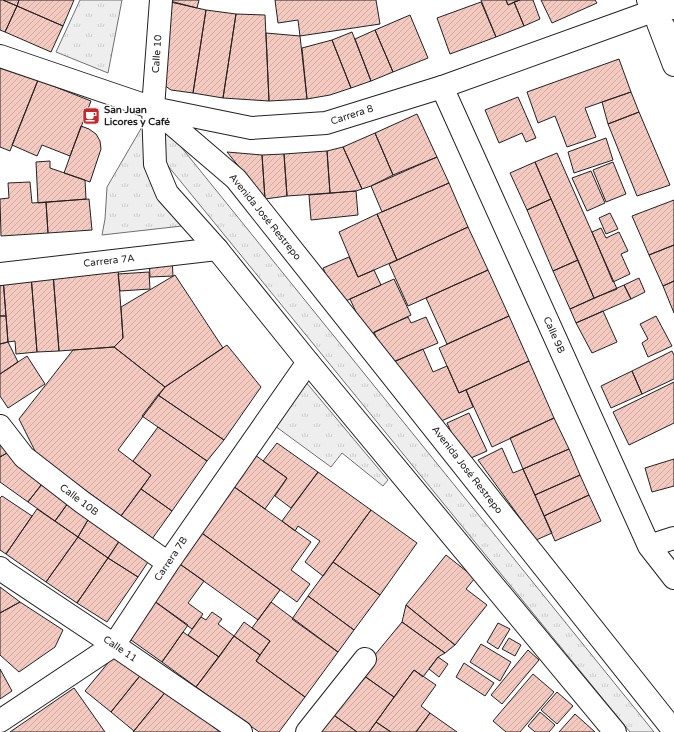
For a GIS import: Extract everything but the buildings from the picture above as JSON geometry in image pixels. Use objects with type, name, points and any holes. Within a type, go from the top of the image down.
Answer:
[{"type":"street","name":"Calle 10","points":[[153,108],[161,0]]},
{"type":"street","name":"Carrera 8","points":[[0,56],[153,108],[251,128],[326,123],[442,87],[658,6]]},
{"type":"street","points":[[658,6],[674,42]]},
{"type":"street","points":[[658,6],[674,65]]},
{"type":"street","name":"Calle 9B","points":[[442,87],[649,546],[674,578]]},
{"type":"street","points":[[153,108],[155,164],[167,193],[217,249],[308,362],[615,732]]},
{"type":"street","name":"Avenida José Restrepo","points":[[153,108],[236,179],[674,731]]},
{"type":"street","name":"Carrera 7A","points":[[0,274],[217,249]]},
{"type":"street","name":"Carrera 7B","points":[[0,721],[114,645],[168,563],[308,362]]},
{"type":"street","name":"Calle 10B","points":[[0,426],[24,457],[82,502],[168,563]]},
{"type":"street","points":[[649,546],[674,538]]},
{"type":"street","name":"Calle 11","points":[[0,568],[240,732]]},
{"type":"street","points":[[307,732],[364,659]]},
{"type":"green space","points":[[80,0],[122,0],[108,73],[56,52]]},
{"type":"green space","points":[[153,108],[169,132],[654,732],[630,732],[155,150],[182,226],[102,235],[105,219],[107,187]]},
{"type":"green space","points":[[305,381],[388,480],[383,486],[342,453],[331,467],[275,426]]},
{"type":"place","name":"San Juan Licores y Café","points":[[91,116]]}]
